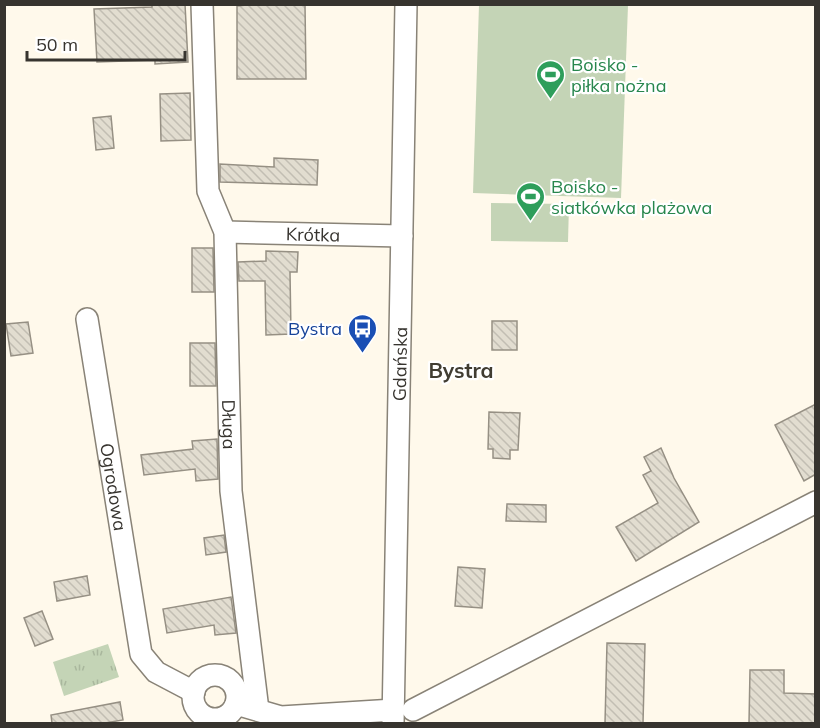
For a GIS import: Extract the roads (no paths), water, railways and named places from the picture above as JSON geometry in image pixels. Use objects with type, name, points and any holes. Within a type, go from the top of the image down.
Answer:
[{"type":"street","name":"Długa","points":[[202,4],[208,191],[225,232],[231,491],[258,710]]},
{"type":"street","name":"Gdańska","points":[[400,714],[402,236],[406,4]]},
{"type":"street","name":"Krótka","points":[[225,232],[402,236]]},
{"type":"street","name":"Ogrodowa","points":[[87,319],[141,654],[156,672],[194,692]]},
{"type":"street","points":[[236,704],[281,717],[400,714],[816,502]]},
{"type":"street","points":[[220,676],[227,679],[236,690],[236,704],[230,714],[219,719],[199,719],[194,692],[206,678],[220,676]]},
{"type":"place","name":"Boisko - piłka nożna","points":[[550,100]]},
{"type":"place","name":"Boisko - siatkówka plażowa","points":[[530,222]]},
{"type":"place","name":"Bystra","points":[[363,354]]},
{"type":"district","name":"Bystra","points":[[461,370]]}]
